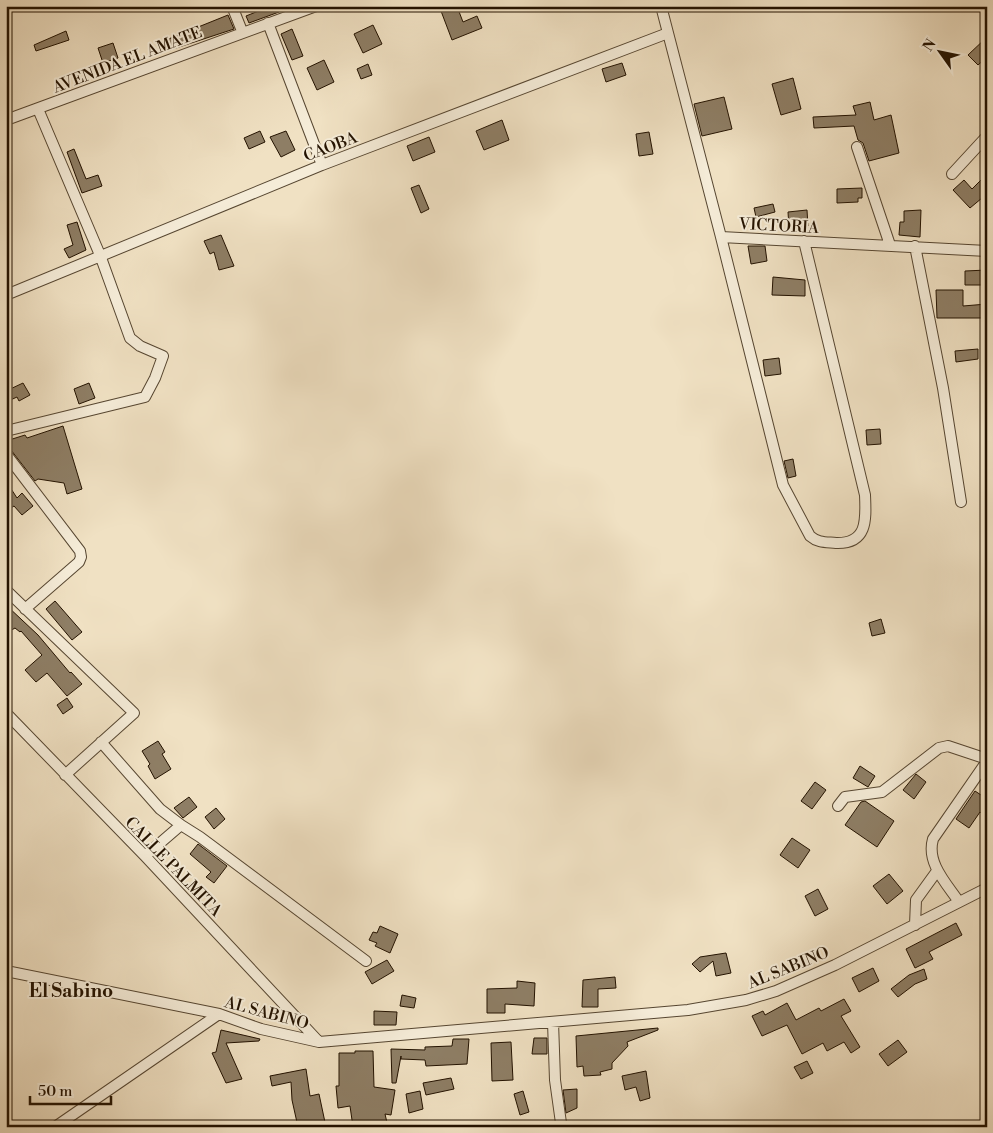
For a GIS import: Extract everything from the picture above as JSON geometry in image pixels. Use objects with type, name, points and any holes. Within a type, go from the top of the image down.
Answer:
[{"type":"street","points":[[232,6],[242,31]]},
{"type":"street","name":"AVENIDA EL AMATE","points":[[6,120],[242,31],[268,24],[316,6]]},
{"type":"street","name":"VICTORIA","points":[[661,6],[721,237],[987,251]]},
{"type":"street","points":[[268,24],[322,165]]},
{"type":"street","name":"CAOBA","points":[[6,295],[322,165],[668,33]]},
{"type":"street","points":[[6,431],[145,397],[155,378],[163,356],[140,346],[130,338],[100,255],[38,109]]},
{"type":"street","points":[[952,174],[987,136]]},
{"type":"street","points":[[857,147],[890,245]]},
{"type":"street","points":[[721,237],[783,485],[810,536],[816,541],[842,543],[852,541],[861,533],[866,521],[865,495],[804,241]]},
{"type":"street","points":[[915,246],[943,388],[960,502]]},
{"type":"street","points":[[6,454],[80,551],[81,557],[79,562],[25,609]]},
{"type":"street","points":[[6,590],[134,713],[65,775]]},
{"type":"street","name":"CALLE PALMITA","points":[[6,713],[145,856],[318,1042]]},
{"type":"street","points":[[101,742],[160,809],[366,961]]},
{"type":"street","points":[[838,806],[845,797],[882,792],[939,748],[948,746],[987,760],[933,839],[930,849],[937,870],[959,902]]},
{"type":"street","points":[[145,856],[181,825]]},
{"type":"street","points":[[915,925],[916,900],[937,870]]},
{"type":"street","name":"AL SABINO","points":[[6,971],[219,1014],[261,1029],[318,1042],[688,1010],[746,1000],[776,992],[987,888]]},
{"type":"street","points":[[55,1127],[219,1014]]},
{"type":"street","points":[[554,1022],[555,1080],[561,1123],[557,1127]]},
{"type":"building","points":[[271,6],[277,6],[279,12],[249,23],[246,16]]},
{"type":"building","points":[[451,7],[453,11],[458,9],[463,22],[477,16],[482,28],[452,40],[441,11]]},
{"type":"building","points":[[228,15],[234,29],[170,50],[166,40]]},
{"type":"building","points":[[373,25],[382,44],[363,53],[354,34]]},
{"type":"building","points":[[292,29],[303,56],[292,60],[281,34]]},
{"type":"building","points":[[66,31],[69,40],[36,51],[34,45]]},
{"type":"building","points":[[987,37],[987,57],[978,65],[968,55]]},
{"type":"building","points":[[113,43],[118,58],[103,63],[98,48]]},
{"type":"building","points":[[324,60],[334,82],[317,90],[307,68]]},
{"type":"building","points":[[622,63],[626,75],[606,82],[602,69]]},
{"type":"building","points":[[368,64],[372,75],[361,79],[357,69]]},
{"type":"building","points":[[793,78],[801,109],[781,115],[772,84]]},
{"type":"building","points":[[724,97],[732,129],[702,136],[694,104]]},
{"type":"building","points":[[870,102],[874,120],[891,115],[899,153],[869,161],[863,143],[858,140],[854,126],[814,128],[813,117],[856,115],[853,106]]},
{"type":"building","points":[[502,120],[509,140],[484,150],[476,131]]},
{"type":"building","points":[[260,131],[265,142],[249,149],[244,138]]},
{"type":"building","points":[[286,131],[295,150],[281,157],[270,137]]},
{"type":"building","points":[[649,132],[653,154],[639,156],[636,134]]},
{"type":"building","points":[[429,137],[435,152],[413,161],[407,146]]},
{"type":"building","points":[[74,149],[86,179],[98,175],[102,186],[82,193],[67,152]]},
{"type":"building","points":[[987,174],[987,203],[982,198],[970,208],[953,190],[964,180],[972,189]]},
{"type":"building","points":[[419,185],[429,209],[421,213],[411,188]]},
{"type":"building","points":[[862,188],[862,198],[858,198],[858,202],[837,203],[837,189]]},
{"type":"building","points":[[773,204],[775,212],[756,217],[754,208]]},
{"type":"building","points":[[807,210],[808,226],[789,228],[788,212]]},
{"type":"building","points":[[921,210],[920,237],[899,235],[900,222],[904,222],[904,211]]},
{"type":"building","points":[[77,222],[86,250],[69,258],[64,249],[73,245],[67,225]]},
{"type":"building","points":[[221,235],[234,266],[219,270],[214,252],[210,254],[204,241]]},
{"type":"building","points":[[748,246],[765,246],[767,261],[751,264]]},
{"type":"building","points":[[987,270],[987,285],[965,285],[965,271]]},
{"type":"building","points":[[773,277],[805,280],[805,296],[772,295]]},
{"type":"building","points":[[936,290],[963,290],[963,306],[987,304],[987,318],[937,318]]},
{"type":"building","points":[[978,349],[978,359],[956,362],[955,351]]},
{"type":"building","points":[[779,358],[781,374],[765,376],[763,360]]},
{"type":"building","points":[[23,383],[30,395],[19,401],[17,397],[6,402],[6,391]]},
{"type":"building","points":[[89,383],[95,398],[79,404],[74,389]]},
{"type":"building","points":[[63,426],[82,489],[67,494],[64,483],[38,479],[35,481],[11,450],[6,447],[6,441],[25,435],[27,438]]},
{"type":"building","points":[[880,429],[881,444],[867,445],[866,430]]},
{"type":"building","points":[[793,459],[796,476],[788,478],[784,461]]},
{"type":"building","points":[[6,481],[17,498],[22,493],[33,506],[22,515],[14,506],[6,511]]},
{"type":"building","points":[[55,601],[82,632],[72,640],[46,609]]},
{"type":"building","points":[[6,605],[38,635],[70,673],[82,684],[67,696],[47,673],[36,682],[25,670],[42,655],[21,631],[15,628],[10,631],[6,628]]},
{"type":"building","points":[[881,619],[885,633],[872,636],[869,623]]},
{"type":"building","points":[[67,698],[73,707],[63,714],[57,705]]},
{"type":"building","points":[[158,741],[165,752],[162,754],[171,769],[155,779],[148,766],[150,764],[142,751]]},
{"type":"building","points":[[860,766],[875,776],[868,787],[853,778]]},
{"type":"building","points":[[916,774],[926,782],[914,799],[903,790]]},
{"type":"building","points":[[815,782],[826,790],[812,809],[801,801]]},
{"type":"building","points":[[975,791],[987,799],[987,819],[980,812],[969,828],[956,819]]},
{"type":"building","points":[[189,797],[197,807],[183,818],[174,808]]},
{"type":"building","points":[[865,801],[894,821],[877,847],[845,825],[861,802]]},
{"type":"building","points":[[216,808],[225,819],[214,829],[205,817]]},
{"type":"building","points":[[792,838],[810,850],[798,868],[780,855]]},
{"type":"building","points":[[198,844],[227,866],[214,883],[206,877],[211,872],[190,854]]},
{"type":"building","points":[[889,874],[903,891],[887,904],[873,886]]},
{"type":"building","points":[[818,889],[828,909],[815,916],[805,896]]},
{"type":"building","points":[[956,923],[962,935],[929,952],[933,959],[915,968],[906,949]]},
{"type":"building","points":[[380,926],[398,934],[390,953],[375,946],[377,943],[369,940],[373,932],[377,933]]},
{"type":"building","points":[[726,953],[731,973],[716,976],[713,961],[700,972],[692,964],[700,957]]},
{"type":"building","points":[[387,960],[394,971],[372,984],[365,972]]},
{"type":"building","points":[[873,968],[879,981],[859,992],[852,978]]},
{"type":"building","points":[[924,969],[927,979],[915,984],[898,997],[891,989],[909,975]]},
{"type":"building","points":[[615,977],[616,988],[598,989],[598,1007],[582,1007],[583,980]]},
{"type":"building","points":[[517,981],[535,983],[534,1006],[505,1004],[505,1013],[487,1013],[487,989],[517,988]]},
{"type":"building","points":[[402,995],[416,998],[414,1008],[400,1006]]},
{"type":"building","points":[[844,999],[851,1011],[841,1016],[860,1047],[851,1053],[844,1042],[827,1051],[823,1043],[802,1054],[787,1025],[762,1036],[752,1016],[763,1011],[765,1015],[787,1003],[796,1020],[819,1008],[821,1011]]},
{"type":"building","points":[[374,1011],[397,1012],[396,1025],[374,1025]]},
{"type":"building","points":[[658,1028],[658,1030],[627,1042],[628,1046],[612,1063],[612,1069],[600,1072],[601,1075],[584,1076],[583,1066],[577,1067],[576,1036]]},
{"type":"building","points":[[221,1030],[260,1039],[259,1041],[226,1043],[242,1079],[226,1083],[212,1053],[216,1052]]},
{"type":"building","points":[[534,1038],[547,1038],[547,1054],[532,1054]]},
{"type":"building","points":[[453,1039],[469,1039],[467,1064],[426,1066],[425,1060],[401,1059],[401,1056],[396,1083],[392,1083],[391,1049],[425,1050],[425,1047],[452,1046]]},
{"type":"building","points":[[898,1040],[907,1052],[888,1066],[879,1054]]},
{"type":"building","points":[[511,1042],[513,1080],[492,1081],[491,1043]]},
{"type":"building","points":[[355,1051],[373,1051],[374,1087],[395,1090],[391,1115],[385,1114],[388,1127],[353,1127],[350,1106],[338,1108],[336,1086],[339,1086],[339,1053],[355,1053]]},
{"type":"building","points":[[807,1061],[813,1073],[801,1079],[794,1067]]},
{"type":"building","points":[[306,1069],[310,1096],[319,1094],[326,1127],[298,1127],[292,1100],[291,1082],[272,1086],[270,1076]]},
{"type":"building","points":[[646,1071],[650,1098],[640,1101],[636,1087],[625,1090],[622,1076]]},
{"type":"building","points":[[451,1078],[454,1089],[426,1095],[423,1083]]},
{"type":"building","points":[[577,1089],[577,1108],[566,1113],[563,1090]]},
{"type":"building","points":[[420,1091],[423,1109],[409,1113],[406,1094]]},
{"type":"building","points":[[523,1091],[529,1112],[520,1115],[514,1094]]},
{"type":"district","name":"El Sabino","points":[[71,990]]}]
